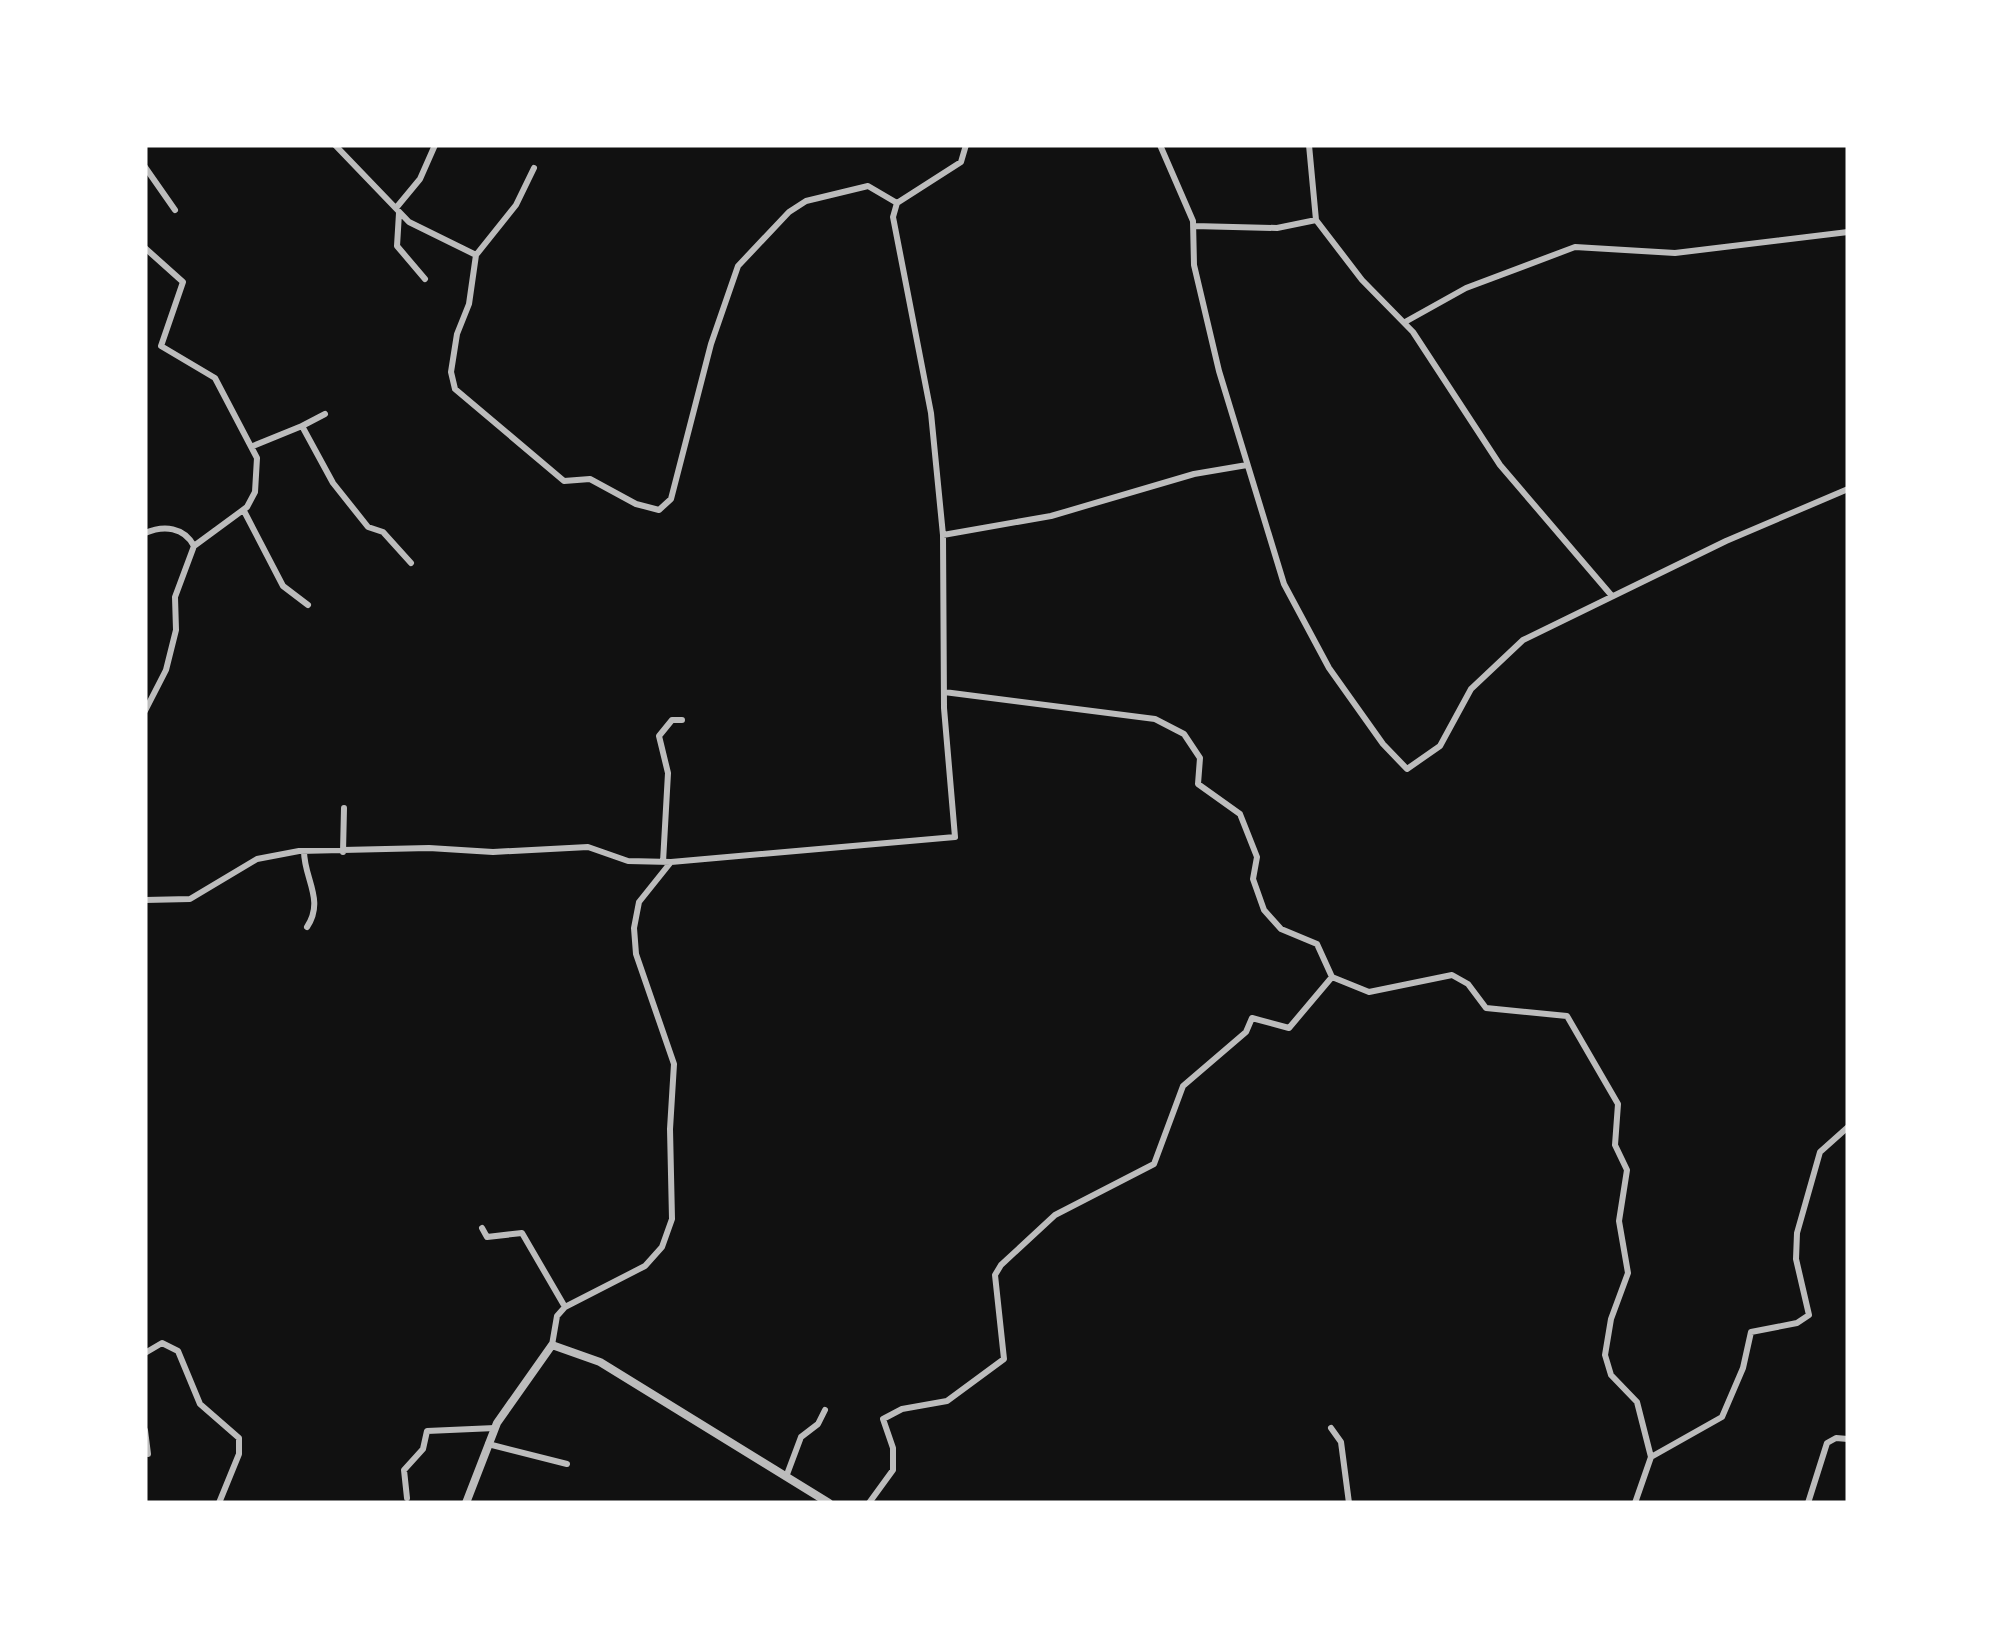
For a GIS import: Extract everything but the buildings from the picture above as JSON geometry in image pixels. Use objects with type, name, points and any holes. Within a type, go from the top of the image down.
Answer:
[{"type":"street","points":[[335,145],[398,210],[476,255]]},
{"type":"street","points":[[145,900],[190,899],[258,858],[304,851],[588,847],[619,859],[666,862],[955,837],[944,692],[943,535],[931,414],[893,228],[898,203],[961,162],[966,145]]},
{"type":"street","points":[[1160,145],[1184,193],[1194,226],[1198,284],[1247,465],[1293,605],[1363,717],[1407,769],[1440,746],[1471,690],[1523,640],[1848,489]]},
{"type":"street","points":[[1310,145],[1316,220],[1362,280],[1405,322],[1500,466],[1612,596]]},
{"type":"street","points":[[425,279],[398,246],[398,210],[420,179],[434,146]]},
{"type":"street","points":[[145,167],[175,210]]},
{"type":"street","points":[[534,168],[516,205],[476,255],[452,364],[460,397],[564,481],[590,479],[636,504],[658,510],[671,499],[711,344],[738,266],[768,232],[806,202],[868,186],[898,203]]},
{"type":"street","points":[[1194,226],[1277,228],[1316,220]]},
{"type":"street","points":[[1405,322],[1466,288],[1575,247],[1675,253],[1848,232]]},
{"type":"street","points":[[145,248],[184,282],[161,346],[214,378],[253,446],[255,492],[244,512],[194,546],[175,597],[172,648],[145,711]]},
{"type":"street","points":[[253,446],[325,414]]},
{"type":"street","points":[[302,426],[333,484],[368,527],[383,532],[411,563]]},
{"type":"street","points":[[943,535],[1051,516],[1194,474],[1247,465]]},
{"type":"street","points":[[244,512],[282,586],[308,605]]},
{"type":"street","points":[[145,533],[169,528],[186,535],[194,546]]},
{"type":"street","points":[[944,692],[1115,712],[1174,726],[1200,758],[1198,784],[1227,802],[1242,819],[1257,857],[1253,879],[1259,902],[1281,929],[1318,944],[1332,977],[1369,992],[1452,975],[1468,984],[1486,1008],[1563,1014],[1571,1020],[1618,1104],[1616,1144],[1627,1170],[1619,1222],[1628,1273],[1611,1319],[1606,1355],[1612,1374],[1637,1402],[1651,1457],[1635,1503]]},
{"type":"street","points":[[466,1503],[495,1428],[552,1344],[554,1326],[565,1307],[645,1266],[662,1247],[672,1219],[670,1129],[674,1064],[636,954],[634,928],[639,902],[666,862],[668,773],[660,736],[672,720],[682,720]]},
{"type":"street","points":[[343,852],[344,808]]},
{"type":"street","points":[[304,851],[304,869],[315,891],[315,911],[308,927]]},
{"type":"street","points":[[869,1503],[893,1470],[893,1448],[882,1419],[902,1408],[947,1401],[1004,1359],[995,1275],[1001,1265],[1055,1215],[1154,1164],[1185,1084],[1246,1032],[1252,1018],[1288,1028],[1332,977]]},
{"type":"street","points":[[1651,1457],[1706,1429],[1726,1412],[1752,1331],[1797,1323],[1809,1315],[1795,1254],[1797,1233],[1820,1152],[1848,1127]]},
{"type":"street","points":[[482,1228],[484,1236],[517,1232],[526,1238],[565,1307]]},
{"type":"street","points":[[145,1353],[162,1343],[178,1351],[200,1404],[239,1438],[239,1454],[219,1503]]},
{"type":"street","points":[[552,1344],[588,1356],[829,1503]]},
{"type":"street","points":[[786,1478],[801,1438],[818,1424],[826,1410]]},
{"type":"street","points":[[407,1498],[404,1470],[423,1448],[427,1430],[495,1428]]},
{"type":"street","points":[[1331,1428],[1341,1442],[1349,1503]]},
{"type":"street","points":[[145,1430],[148,1454]]},
{"type":"street","points":[[1808,1503],[1827,1443],[1836,1438],[1848,1439]]},
{"type":"street","points":[[487,1444],[568,1464]]}]
